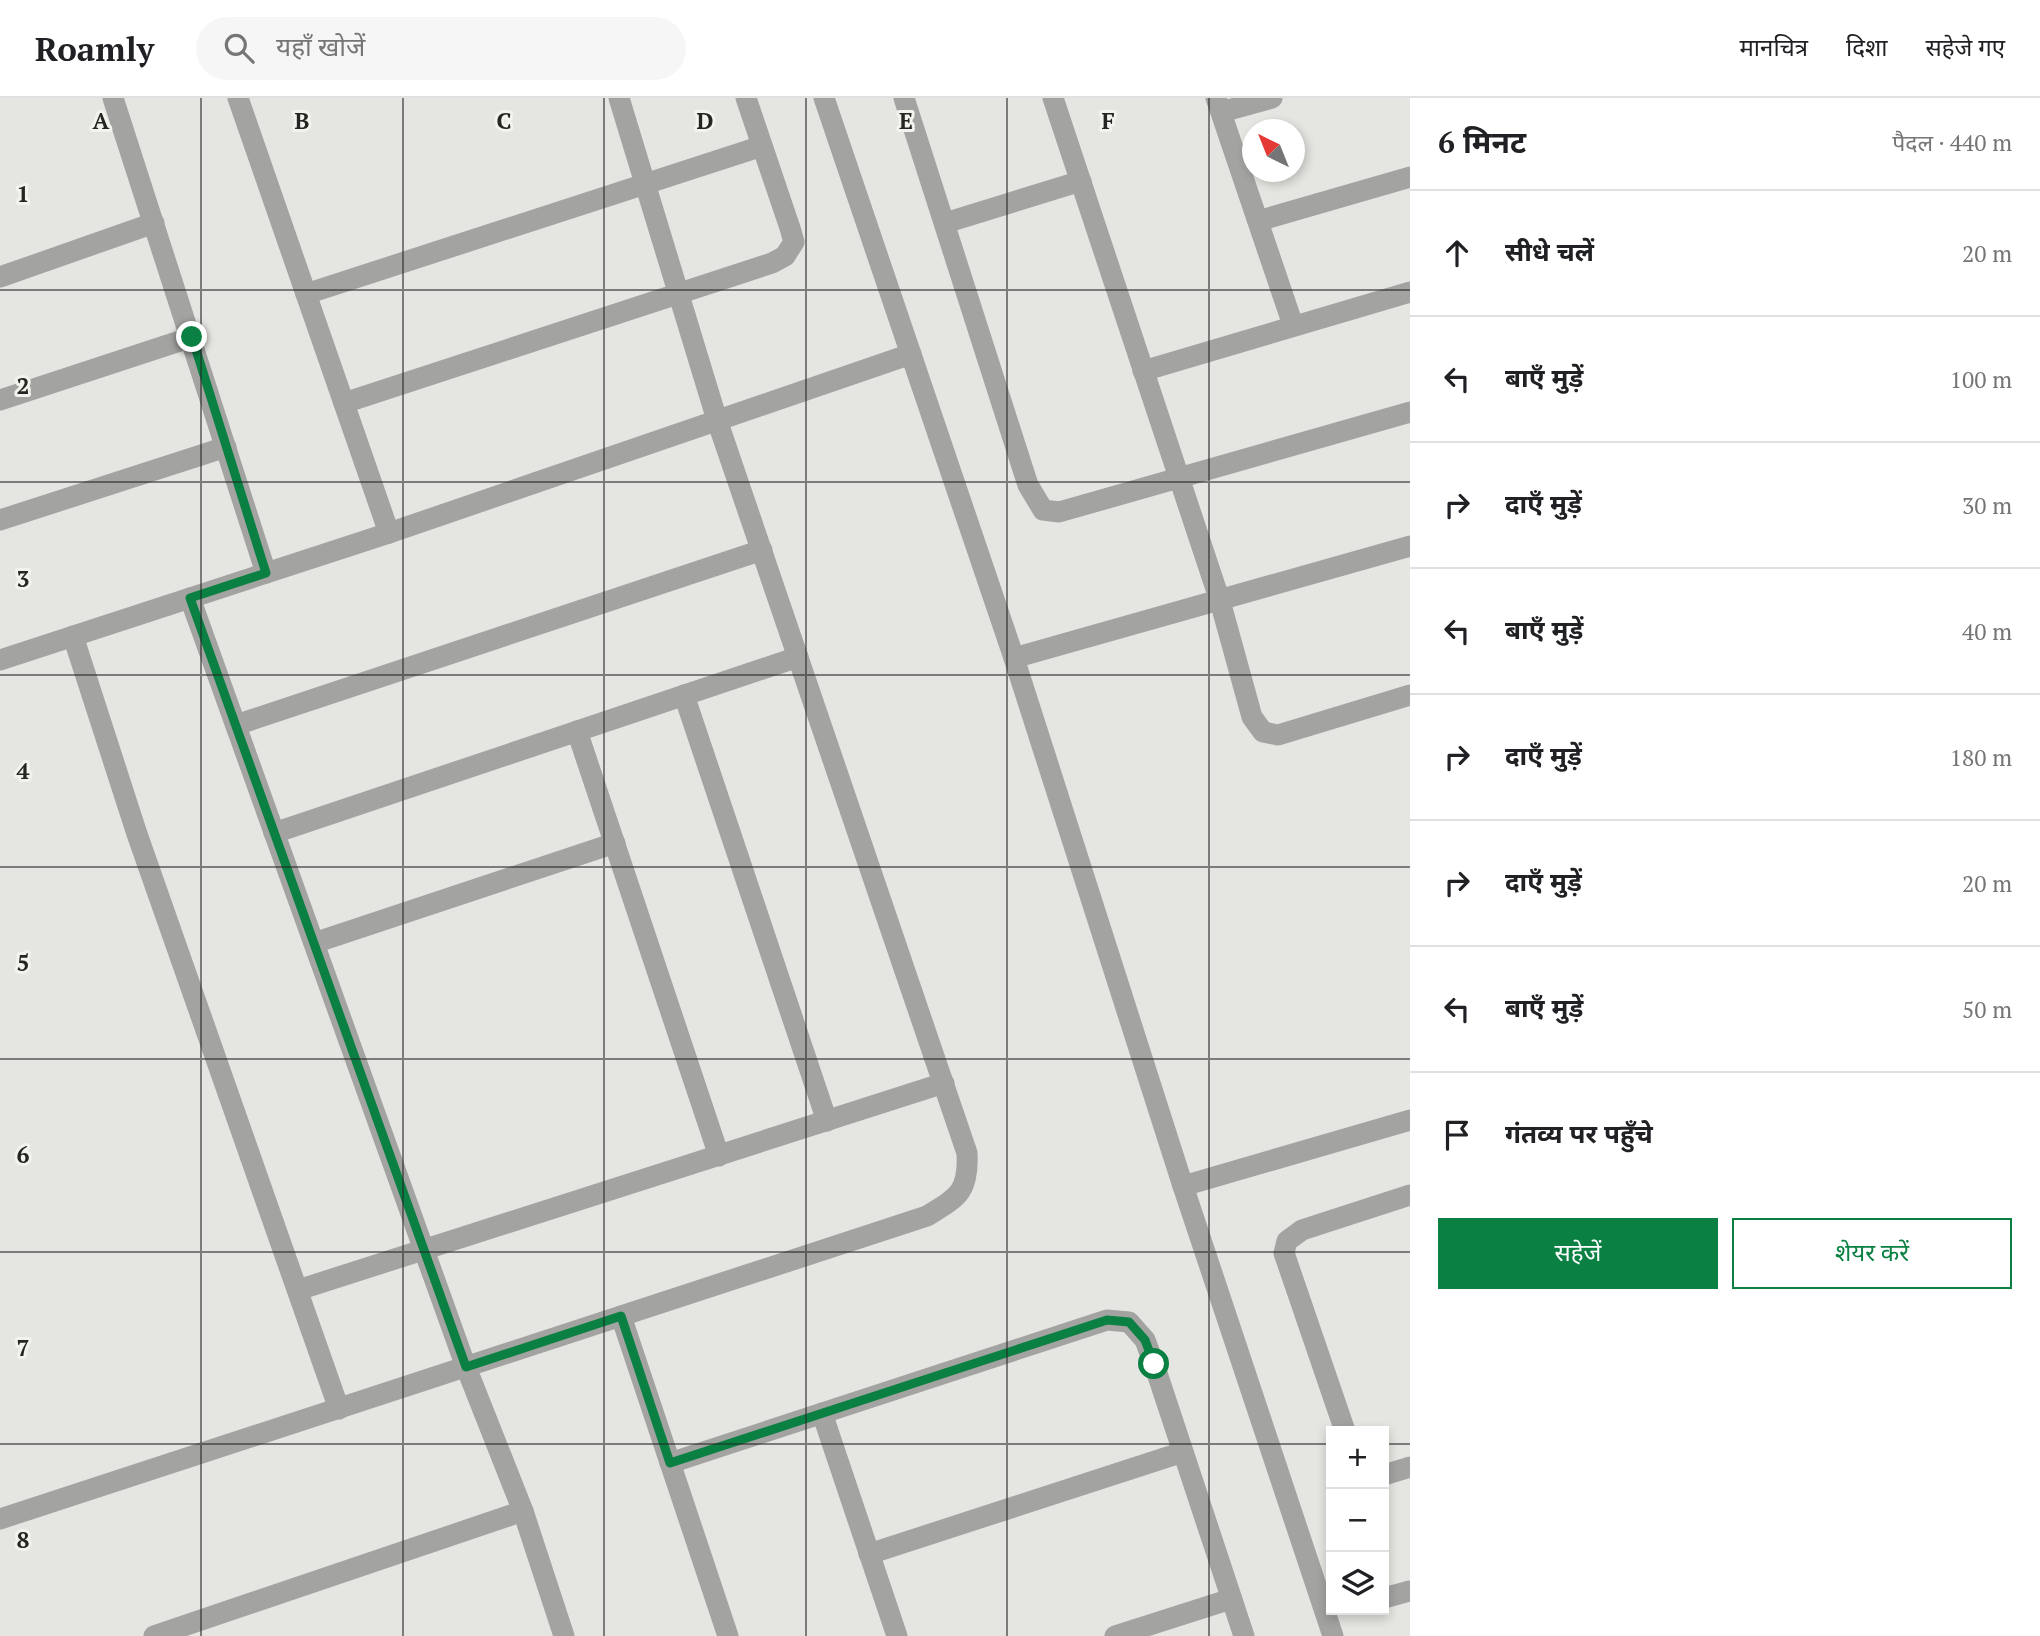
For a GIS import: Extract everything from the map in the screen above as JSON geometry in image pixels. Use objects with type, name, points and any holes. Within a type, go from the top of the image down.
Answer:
[{"type":"street","points":[[113,98],[266,573]]},
{"type":"street","points":[[238,98],[389,533]]},
{"type":"street","points":[[0,1519],[927,1216],[957,1197],[968,1178],[967,1153],[718,420],[619,98]]},
{"type":"street","points":[[344,403],[680,294],[772,263],[785,256],[794,242],[746,98]]},
{"type":"street","points":[[824,98],[1014,658],[1182,1186],[1326,1585]]},
{"type":"street","points":[[904,98],[1028,485],[1043,510],[1059,512],[1410,412]]},
{"type":"street","points":[[1053,98],[1220,601],[1252,717],[1263,732],[1278,735],[1410,695]]},
{"type":"street","points":[[1272,98],[1219,105],[1293,325]]},
{"type":"street","points":[[306,294],[762,146]]},
{"type":"street","points":[[1258,220],[1410,177]]},
{"type":"street","points":[[945,223],[1081,181]]},
{"type":"street","points":[[0,276],[154,223]]},
{"type":"street","points":[[1143,371],[1410,292]]},
{"type":"street","points":[[0,401],[192,337]]},
{"type":"street","points":[[0,660],[389,533],[911,354]]},
{"type":"street","points":[[0,520],[226,447]]},
{"type":"street","points":[[1014,658],[1410,546]]},
{"type":"street","points":[[236,725],[762,550]]},
{"type":"street","points":[[190,598],[424,1252],[523,1511],[564,1636]]},
{"type":"street","points":[[73,636],[137,834],[339,1409]]},
{"type":"street","points":[[274,832],[798,657]]},
{"type":"street","points":[[684,695],[827,1121]]},
{"type":"street","points":[[578,731],[719,1156]]},
{"type":"street","points":[[314,943],[615,844]]},
{"type":"street","points":[[298,1290],[424,1252],[944,1083]]},
{"type":"street","points":[[1182,1186],[1410,1120]]},
{"type":"street","points":[[1343,1426],[1284,1253],[1287,1241],[1302,1230],[1410,1195]]},
{"type":"street","points":[[621,1316],[728,1636]]},
{"type":"street","points":[[670,1463],[1107,1320],[1129,1322],[1145,1340],[1244,1636]]},
{"type":"street","points":[[822,1413],[897,1636]]},
{"type":"street","points":[[869,1554],[1183,1452]]},
{"type":"street","points":[[1389,1474],[1410,1468]]},
{"type":"street","points":[[154,1636],[523,1511]]},
{"type":"street","points":[[1389,1597],[1410,1591]]},
{"type":"street","points":[[1115,1636],[1231,1599]]},
{"type":"street","points":[[1333,1636],[1336,1615]]},
{"type":"route","points":[[192,337],[266,573],[190,598],[466,1367],[621,1316],[670,1463],[1107,1320],[1129,1322],[1145,1340],[1154,1364]]}]
